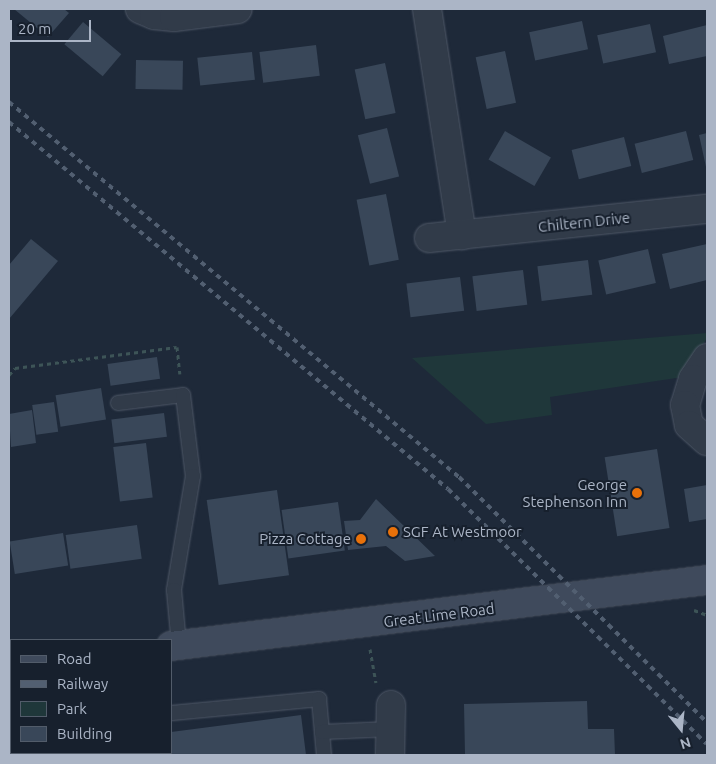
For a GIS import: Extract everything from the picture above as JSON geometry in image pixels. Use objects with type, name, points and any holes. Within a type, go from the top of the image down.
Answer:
[{"type":"main road","name":"Great Lime Road","points":[[175,646],[368,624],[707,580]]},
{"type":"street","points":[[140,9],[154,15],[174,17],[238,9]]},
{"type":"street","points":[[427,9],[462,235]]},
{"type":"street","name":"Chiltern Drive","points":[[428,238],[707,209]]},
{"type":"street","points":[[707,358],[693,379],[685,405],[689,425],[707,441]]},
{"type":"lane","points":[[118,403],[183,395],[193,476],[174,590],[175,646]]},
{"type":"lane","points":[[172,713],[319,700],[324,755]]},
{"type":"lane","points":[[322,732],[391,730]]},
{"type":"path","points":[[9,375],[15,368],[177,347],[183,395]]},
{"type":"path","points":[[368,624],[373,678],[391,730]]},
{"type":"green space","points":[[707,333],[707,338],[683,377],[550,397],[552,415],[486,424],[412,358]]},
{"type":"building","points":[[14,9],[64,9],[69,13],[48,37]]},
{"type":"building","points":[[582,21],[588,49],[535,61],[529,32]]},
{"type":"building","points":[[83,22],[121,54],[103,76],[64,44]]},
{"type":"building","points":[[650,24],[656,52],[603,64],[597,35]]},
{"type":"building","points":[[707,25],[707,56],[669,64],[663,36]]},
{"type":"building","points":[[316,45],[320,76],[263,83],[259,52]]},
{"type":"building","points":[[505,51],[516,103],[487,109],[476,57]]},
{"type":"building","points":[[252,52],[255,80],[200,86],[197,58]]},
{"type":"building","points":[[136,60],[183,61],[182,90],[135,89]]},
{"type":"building","points":[[385,63],[396,113],[365,119],[355,69]]},
{"type":"building","points":[[387,128],[399,177],[370,184],[358,135]]},
{"type":"building","points":[[505,131],[551,158],[534,186],[488,160]]},
{"type":"building","points":[[686,131],[693,160],[642,173],[635,144]]},
{"type":"building","points":[[707,133],[707,167],[706,167],[699,135]]},
{"type":"building","points":[[624,137],[631,166],[579,179],[572,150]]},
{"type":"building","points":[[386,194],[399,260],[369,265],[357,200]]},
{"type":"building","points":[[31,239],[58,261],[9,319],[9,265]]},
{"type":"building","points":[[707,244],[707,280],[670,289],[662,254]]},
{"type":"building","points":[[648,249],[656,283],[606,295],[598,260]]},
{"type":"building","points":[[588,260],[592,295],[542,301],[537,266]]},
{"type":"building","points":[[523,270],[527,305],[477,311],[472,276]]},
{"type":"building","points":[[460,277],[464,311],[411,317],[406,284]]},
{"type":"building","points":[[157,357],[160,379],[111,386],[107,364]]},
{"type":"building","points":[[101,388],[106,420],[61,427],[56,395]]},
{"type":"building","points":[[54,402],[58,432],[36,435],[32,405]]},
{"type":"building","points":[[32,410],[36,443],[11,447],[9,414]]},
{"type":"building","points":[[164,413],[167,437],[114,443],[111,419]]},
{"type":"building","points":[[146,443],[153,498],[120,502],[113,447]]},
{"type":"building","name":"George Stephenson Inn","points":[[657,449],[670,528],[617,536],[605,457]]},
{"type":"building","points":[[707,485],[707,519],[689,522],[684,489]]},
{"type":"building","points":[[277,490],[289,575],[219,585],[207,500]]},
{"type":"building","points":[[376,499],[435,556],[405,561],[386,546],[348,550],[344,521],[360,520]]},
{"type":"building","points":[[338,502],[345,551],[288,558],[282,510]]},
{"type":"building","points":[[137,525],[142,559],[70,569],[66,535]]},
{"type":"building","points":[[63,533],[68,566],[15,574],[10,541]]},
{"type":"building","points":[[587,701],[588,729],[614,729],[615,755],[465,755],[464,704]]},
{"type":"building","points":[[301,715],[306,755],[166,755],[172,754],[172,732]]},
{"type":"building","points":[[9,751],[10,754],[152,755],[9,755]]},
{"type":"railway","points":[[9,102],[459,477],[707,722]]},
{"type":"railway","points":[[9,122],[448,489],[707,744]]},
{"type":"place","name":"George Stephenson Inn","points":[[637,493]]},
{"type":"place","name":"SGF At Westmoor","points":[[393,532]]},
{"type":"place","name":"Pizza Cottage","points":[[361,539]]}]
